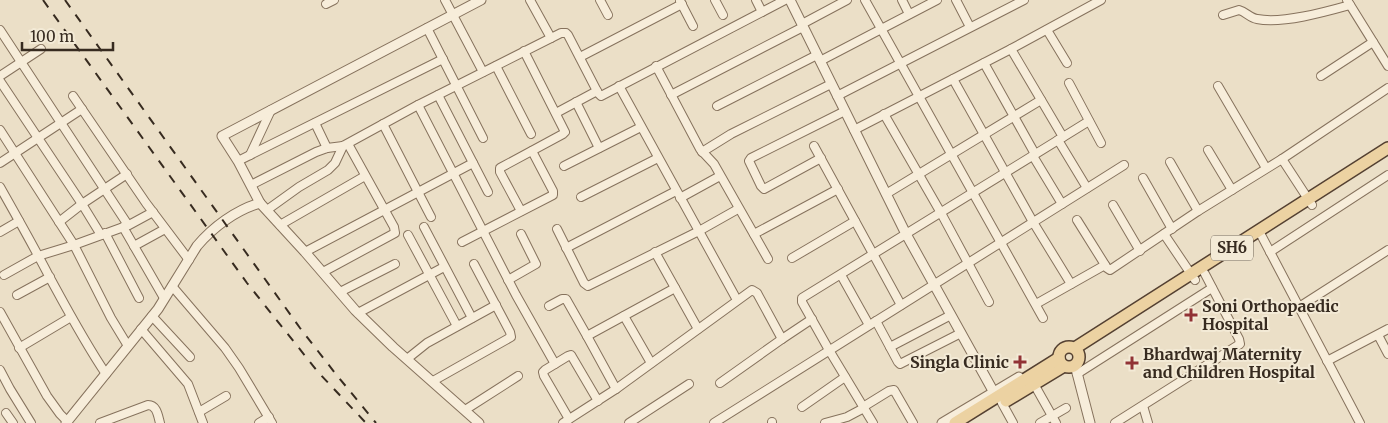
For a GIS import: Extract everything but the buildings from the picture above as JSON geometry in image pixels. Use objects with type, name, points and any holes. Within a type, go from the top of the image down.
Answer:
[{"type":"main road","name":"SH6","points":[[1067,363],[1066,347],[1069,346],[1078,351],[1197,276],[1388,148]]},
{"type":"main road","name":"SH6","points":[[1310,202],[1388,157]]},
{"type":"main road","points":[[1067,363],[1080,359],[1078,351]]},
{"type":"main road","name":"SH6","points":[[969,423],[998,398],[1034,384],[1067,363]]},
{"type":"main road","name":"SH6","points":[[955,423],[998,398],[1067,363]]},
{"type":"street","points":[[326,4],[334,0]]},
{"type":"street","points":[[444,0],[483,72]]},
{"type":"street","points":[[479,423],[358,313],[260,202],[222,136],[481,0]]},
{"type":"street","points":[[530,0],[551,38]]},
{"type":"street","points":[[600,0],[608,16]]},
{"type":"street","points":[[715,0],[722,14]]},
{"type":"street","points":[[756,0],[762,12]]},
{"type":"street","points":[[251,185],[328,148],[345,145],[418,104],[561,33],[566,32],[601,96],[785,0]]},
{"type":"street","points":[[790,0],[906,234],[1012,423]]},
{"type":"street","points":[[671,95],[848,0]]},
{"type":"street","points":[[865,0],[1044,318]]},
{"type":"street","points":[[902,0],[909,14]]},
{"type":"street","points":[[717,106],[881,29],[937,0]]},
{"type":"street","points":[[956,0],[970,27]]},
{"type":"street","points":[[837,96],[1024,0]]},
{"type":"street","points":[[854,130],[1101,0]]},
{"type":"street","points":[[580,57],[681,2],[693,26]]},
{"type":"street","points":[[1223,15],[1240,10],[1257,19],[1274,20],[1309,16],[1348,2],[1388,66]]},
{"type":"street","points":[[427,28],[484,138]]},
{"type":"street","points":[[0,30],[104,189],[164,298]]},
{"type":"street","points":[[1047,30],[1067,63]]},
{"type":"street","points":[[1320,76],[1373,42]]},
{"type":"street","points":[[0,76],[41,49]]},
{"type":"street","points":[[1011,49],[1042,100],[1060,139],[1087,188]]},
{"type":"street","points":[[521,211],[500,170],[502,166],[564,133],[564,129],[524,51]]},
{"type":"street","points":[[238,161],[443,59]]},
{"type":"street","points":[[984,63],[1062,204]]},
{"type":"street","points":[[496,66],[531,134]]},
{"type":"street","points":[[656,66],[702,152],[711,160],[768,259]]},
{"type":"street","points":[[953,79],[1033,222],[1071,284]]},
{"type":"street","points":[[0,81],[103,234],[139,298]]},
{"type":"street","points":[[1069,83],[1101,143]]},
{"type":"street","points":[[702,152],[731,134],[831,84]]},
{"type":"street","points":[[620,86],[737,300]]},
{"type":"street","points":[[1218,86],[1266,168]]},
{"type":"street","points":[[1077,220],[1108,270],[1112,270],[1198,211],[1282,159],[1388,88]]},
{"type":"street","points":[[556,113],[597,91]]},
{"type":"street","points":[[438,95],[488,192]]},
{"type":"street","points":[[73,96],[153,212],[189,260]]},
{"type":"street","points":[[886,194],[1042,100]]},
{"type":"street","points":[[576,102],[599,148]]},
{"type":"street","points":[[418,104],[508,280],[554,364]]},
{"type":"street","points":[[0,163],[82,109]]},
{"type":"street","points":[[250,155],[271,110]]},
{"type":"street","points":[[821,158],[764,189],[749,161],[751,158],[844,111]]},
{"type":"street","points":[[884,114],[989,302]]},
{"type":"street","points":[[873,423],[829,350],[802,302],[802,298],[1089,121]]},
{"type":"street","points":[[314,123],[328,148]]},
{"type":"street","points":[[383,124],[431,217]]},
{"type":"street","points":[[564,166],[641,126]]},
{"type":"street","points":[[0,130],[74,245],[128,346]]},
{"type":"street","points":[[323,272],[394,233],[394,227],[345,145]]},
{"type":"street","points":[[267,210],[299,187],[328,170],[335,163],[345,145]]},
{"type":"street","points":[[814,146],[901,305]]},
{"type":"street","points":[[1208,150],[1232,190]]},
{"type":"street","points":[[462,242],[551,196],[553,193],[532,151]]},
{"type":"street","points":[[580,197],[658,158]]},
{"type":"street","points":[[1282,159],[1310,202]]},
{"type":"street","points":[[1170,162],[1198,211]]},
{"type":"street","points":[[305,252],[473,163]]},
{"type":"street","points":[[714,423],[1124,165]]},
{"type":"street","points":[[59,222],[127,174]]},
{"type":"street","points":[[1270,252],[1388,175]]},
{"type":"street","points":[[280,225],[365,176]]},
{"type":"street","points":[[566,248],[720,176]]},
{"type":"street","points":[[1143,178],[1172,229]]},
{"type":"street","points":[[0,187],[2,196],[19,221],[50,276],[70,317],[106,374]]},
{"type":"street","points":[[754,234],[838,189]]},
{"type":"street","points":[[0,312],[53,406],[67,422],[152,316],[204,238],[232,215],[260,202]]},
{"type":"street","points":[[1113,205],[1140,251]]},
{"type":"street","points":[[557,229],[584,283],[588,286],[738,209]]},
{"type":"street","points":[[4,275],[38,256],[125,226],[153,212]]},
{"type":"street","points":[[0,232],[19,221]]},
{"type":"street","points":[[792,258],[855,221]]},
{"type":"street","points":[[424,227],[472,318]]},
{"type":"street","points":[[134,246],[165,228]]},
{"type":"street","points":[[508,280],[536,264],[521,234]]},
{"type":"street","points":[[1115,423],[1240,344],[1212,288],[1197,276],[1164,234]]},
{"type":"street","points":[[1261,234],[1360,423]]},
{"type":"street","points":[[408,235],[458,326]]},
{"type":"street","points":[[1299,307],[1388,250]]},
{"type":"street","points":[[655,252],[698,329]]},
{"type":"street","points":[[340,292],[395,264]]},
{"type":"street","points":[[433,381],[511,337],[474,264]]},
{"type":"street","points":[[1036,304],[1105,265]]},
{"type":"street","points":[[358,313],[444,267]]},
{"type":"street","points":[[841,275],[890,347],[899,364],[961,333]]},
{"type":"street","points":[[17,295],[50,276]]},
{"type":"street","points":[[172,286],[225,348],[239,368],[271,420],[259,423]]},
{"type":"street","points":[[588,336],[675,288]]},
{"type":"street","points":[[1090,423],[1067,363],[1212,288]]},
{"type":"street","points":[[598,400],[572,356],[568,356],[545,370],[543,374],[566,421],[616,389],[750,291],[755,291],[782,339]]},
{"type":"street","points":[[549,306],[566,299],[616,389]]},
{"type":"street","points":[[407,358],[427,344],[496,305]]},
{"type":"street","points":[[890,347],[951,315]]},
{"type":"street","points":[[152,316],[190,357]]},
{"type":"street","points":[[624,316],[651,363]]},
{"type":"street","points":[[19,348],[70,317]]},
{"type":"street","points":[[720,384],[812,319]]},
{"type":"street","points":[[142,329],[183,377],[204,423]]},
{"type":"street","points":[[1327,361],[1388,330]]},
{"type":"street","points":[[1378,334],[1388,354]]},
{"type":"street","points":[[0,370],[31,423]]},
{"type":"street","points":[[465,410],[518,376]]},
{"type":"street","points":[[802,407],[845,377]]},
{"type":"street","points":[[629,423],[641,420],[689,384]]},
{"type":"street","points":[[1034,384],[1054,419]]},
{"type":"street","points":[[826,423],[848,420],[864,407],[889,391],[894,390],[914,423]]},
{"type":"street","points":[[199,412],[226,396]]},
{"type":"street","points":[[942,423],[998,398]]},
{"type":"street","points":[[100,423],[114,421],[148,405],[154,406],[160,423]]},
{"type":"street","points":[[1143,406],[1148,423]]},
{"type":"street","points":[[1040,423],[1054,419],[1066,408]]},
{"type":"street","points":[[6,413],[13,423]]},
{"type":"railway","points":[[43,0],[247,283],[318,372],[366,423]]},
{"type":"railway","points":[[65,0],[300,328],[376,423]]},
{"type":"place","name":"Soni Orthopaedic Hospital","points":[[1191,315]]},
{"type":"place","name":"Singla Clinic","points":[[1020,362]]},
{"type":"place","name":"Bhardwaj Maternity and Children Hospital","points":[[1132,363]]}]
